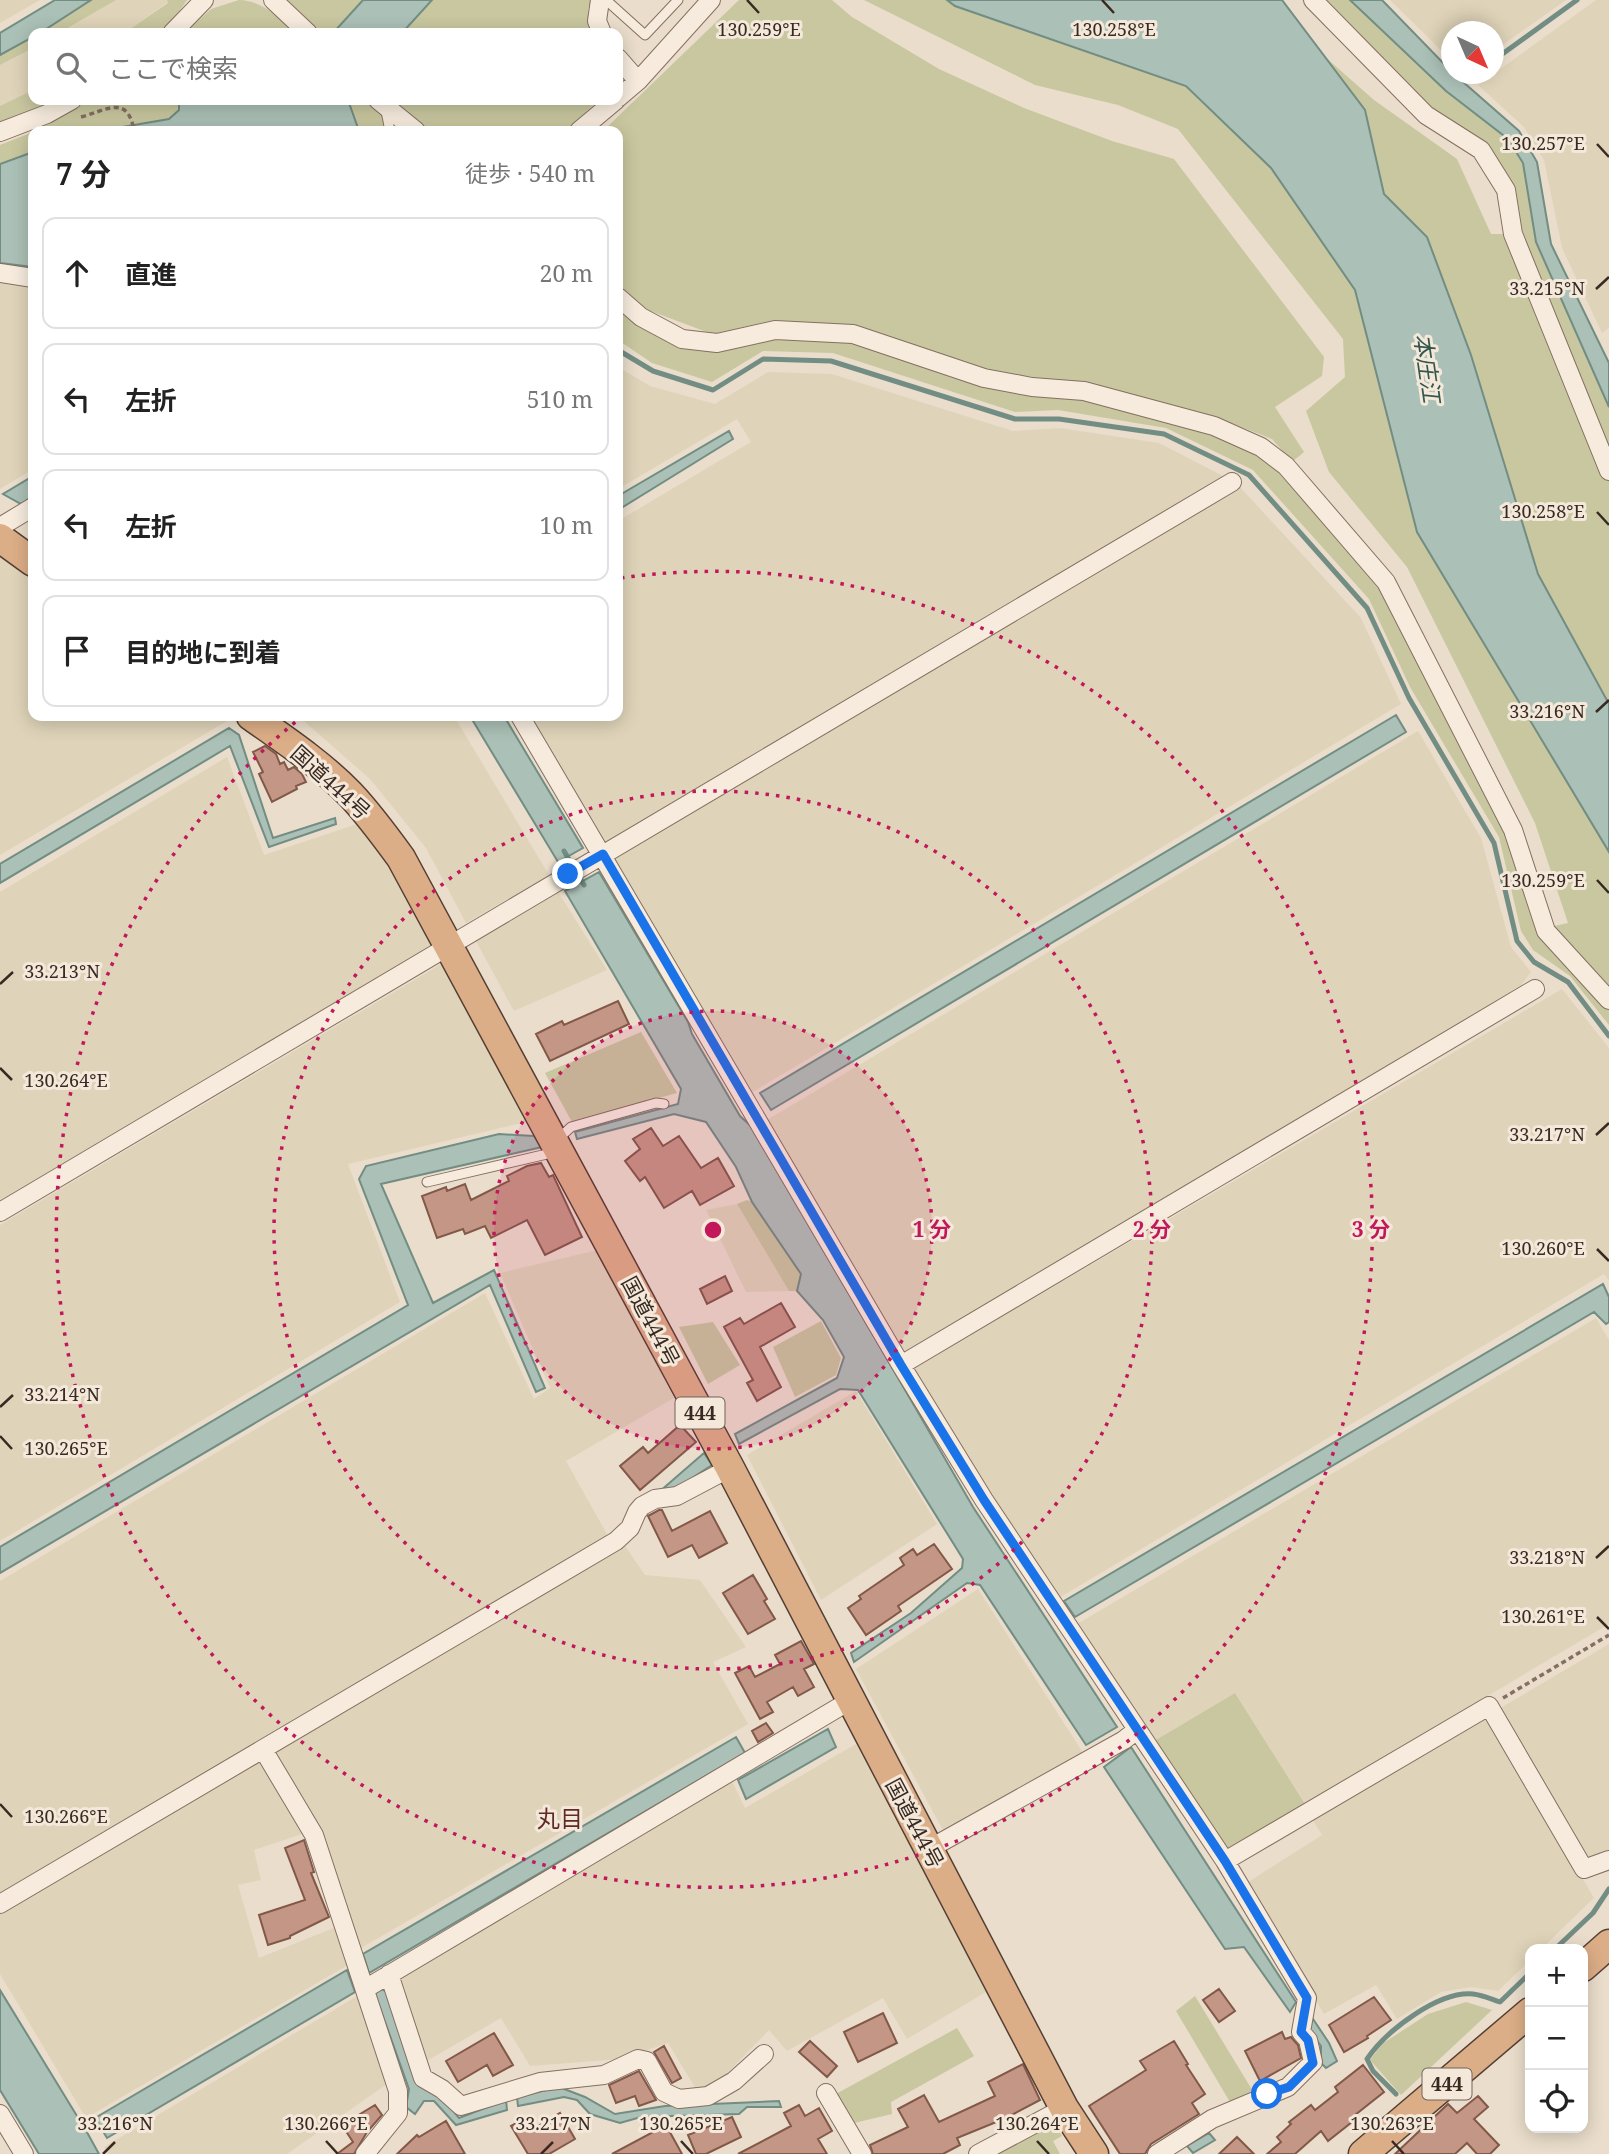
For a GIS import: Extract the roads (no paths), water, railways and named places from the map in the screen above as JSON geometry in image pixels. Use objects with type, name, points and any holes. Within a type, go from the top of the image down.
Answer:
[{"type":"highway","points":[[0,538],[28,558]]},
{"type":"highway","name":"国道444号","points":[[258,721],[348,792],[374,821],[401,858],[730,1468],[1064,2108],[1094,2154]]},
{"type":"highway","points":[[1588,1963],[1609,1944]]},
{"type":"highway","name":"444","points":[[1367,2153],[1525,2016]]},
{"type":"street","points":[[177,28],[204,0]]},
{"type":"street","points":[[273,0],[302,28]]},
{"type":"street","points":[[600,0],[597,21],[600,28]]},
{"type":"street","points":[[623,94],[638,81],[711,0]]},
{"type":"street","points":[[1313,0],[1426,115],[1481,150],[1506,190],[1513,234],[1609,471]]},
{"type":"street","points":[[623,64],[638,81]]},
{"type":"street","points":[[0,132],[63,105]]},
{"type":"street","points":[[384,105],[410,126]]},
{"type":"street","points":[[585,126],[610,105]]},
{"type":"street","points":[[0,273],[28,277]]},
{"type":"street","points":[[623,301],[641,317],[682,339],[717,343],[775,330],[853,334],[984,378],[1032,387],[1084,391],[1214,426],[1261,447],[1286,466],[1386,582],[1513,830],[1546,931],[1609,1000]]},
{"type":"street","points":[[0,1212],[1232,482]]},
{"type":"street","points":[[0,527],[28,510]]},
{"type":"street","points":[[523,721],[901,1365],[984,1500],[1225,1861],[1307,1998],[1301,2032],[1308,2040],[1313,2063],[1289,2087],[1212,2119],[1157,2154]]},
{"type":"street","points":[[901,1365],[1535,989]]},
{"type":"street","points":[[0,1904],[264,1751],[616,1541],[631,1528],[642,1506],[655,1499],[677,1496],[730,1468]]},
{"type":"street","points":[[365,1989],[851,1700]]},
{"type":"street","points":[[1225,1861],[1489,1706],[1584,1869],[1609,1860]]},
{"type":"street","points":[[929,1849],[1124,1740],[1137,1730]]},
{"type":"street","points":[[264,1751],[314,1835],[398,2091],[398,2113],[365,2154]]},
{"type":"street","points":[[388,1974],[423,2078],[442,2089],[461,2106],[540,2082],[604,2075],[638,2059],[647,2061],[664,2092],[678,2099],[708,2096],[734,2081],[764,2054]]},
{"type":"street","points":[[826,2093],[862,2154]]},
{"type":"street","points":[[978,2154],[1064,2108]]},
{"type":"street","points":[[0,2114],[24,2154]]},
{"type":"lane","points":[[607,0],[645,35],[677,0]]},
{"type":"lane","points":[[382,105],[388,126]]},
{"type":"lane","points":[[427,1182],[547,1154],[571,1127],[656,1103],[664,1104]]},
{"type":"water","points":[[55,0],[91,0],[48,28],[28,28],[28,40],[0,55],[0,33]]},
{"type":"water","points":[[363,0],[432,0],[407,28],[338,28]]},
{"type":"water","name":"本庄江","points":[[947,0],[1282,0],[1365,110],[1384,194],[1427,237],[1471,355],[1538,574],[1609,704],[1609,852],[1417,532],[1355,290],[1271,168],[1186,86],[955,6]]},
{"type":"water","points":[[1350,0],[1382,0],[1441,61],[1441,84],[1465,84],[1519,131],[1537,162],[1551,244],[1609,363],[1609,407],[1536,242],[1523,163],[1508,139],[1446,91]]},
{"type":"water","points":[[179,105],[350,105],[357,126],[128,126],[169,119],[179,110]]},
{"type":"water","points":[[28,154],[28,266],[0,263],[0,164]]},
{"type":"water","points":[[729,431],[733,439],[623,507],[623,493]]},
{"type":"water","points":[[28,479],[28,499],[21,504],[3,494]]},
{"type":"water","points":[[1396,715],[1406,732],[771,1110],[760,1093]]},
{"type":"water","points":[[473,721],[507,721],[583,848],[558,862]]},
{"type":"water","points":[[229,728],[239,735],[273,838],[335,818],[336,824],[269,847],[230,746],[0,883],[0,864]]},
{"type":"water","points":[[599,872],[740,1116],[753,1128],[973,1507],[1117,1727],[1086,1745],[980,1585],[967,1583],[854,1662],[851,1653],[911,1613],[962,1568],[963,1559],[858,1390],[840,1389],[739,1444],[735,1434],[837,1378],[844,1357],[823,1320],[797,1291],[801,1274],[752,1202],[736,1167],[706,1122],[674,1114],[577,1139],[575,1132],[678,1104],[681,1089],[565,891]]},
{"type":"water","points":[[499,1134],[534,1136],[542,1147],[381,1184],[433,1303],[494,1270],[545,1388],[536,1392],[490,1285],[0,1573],[0,1547],[408,1305],[359,1179],[366,1166]]},
{"type":"water","points":[[1603,1284],[1609,1297],[1609,1322],[1606,1324],[1594,1312],[1075,1617],[1064,1601]]},
{"type":"water","points":[[704,1453],[712,1465],[672,1491],[659,1492]]},
{"type":"water","points":[[828,1729],[836,1747],[746,1799],[738,1780]]},
{"type":"water","points":[[736,1737],[745,1753],[369,1973],[363,1954]]},
{"type":"water","points":[[1131,1747],[1296,2002],[1290,2012],[1244,1947],[1225,1949],[1104,1767]]},
{"type":"water","points":[[347,1970],[355,1992],[107,2138],[95,2118]]},
{"type":"water","points":[[381,1989],[386,1991],[439,2093],[459,2118],[506,2100],[507,2110],[456,2125],[434,2101],[424,2101],[415,2114],[406,2107],[409,2089],[375,1994]]},
{"type":"water","points":[[0,1990],[99,2154],[39,2154],[0,2090]]},
{"type":"water","points":[[1309,2013],[1329,2043],[1337,2061],[1326,2068],[1321,2063],[1321,2046],[1308,2029]]},
{"type":"water","points":[[559,2087],[585,2097],[615,2114],[665,2106],[779,2101],[781,2107],[747,2107],[739,2114],[641,2117],[620,2123],[590,2114],[577,2100],[564,2097],[518,2106],[517,2097]]},
{"type":"water","points":[[1209,2133],[1215,2140],[1193,2153],[1187,2146]]},
{"type":"waterway","points":[[1504,53],[1577,0]]},
{"type":"waterway","points":[[623,353],[653,371],[713,390],[763,359],[831,361],[1015,419],[1059,419],[1164,434],[1249,475],[1367,608],[1409,698],[1494,843],[1517,941],[1534,962],[1568,982],[1609,1036]]},
{"type":"waterway","points":[[564,851],[584,885]]},
{"type":"waterway","points":[[1560,1944],[1593,1913],[1609,1889]]},
{"type":"waterway","points":[[1396,2094],[1373,2071],[1367,2059],[1400,2025],[1429,2006],[1459,1995],[1473,1994],[1500,2002],[1525,1978]]},
{"type":"district","name":"丸目","points":[[560,1818]]}]
